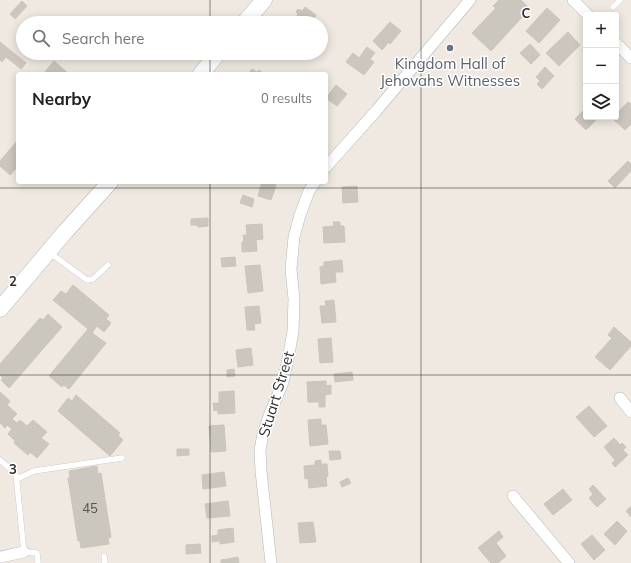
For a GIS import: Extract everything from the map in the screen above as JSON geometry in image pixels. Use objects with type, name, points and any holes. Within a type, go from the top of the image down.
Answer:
[{"type":"main road","points":[[250,16],[264,0]]},
{"type":"main road","points":[[203,72],[212,60]]},
{"type":"main road","points":[[0,310],[48,252],[108,184]]},
{"type":"street","points":[[328,165],[376,111],[470,0]]},
{"type":"street","points":[[574,0],[585,12]]},
{"type":"street","points":[[619,46],[631,58]]},
{"type":"street","name":"Stuart Street","points":[[271,563],[260,450],[269,416],[283,382],[289,354],[293,331],[294,299],[291,269],[294,238],[300,215],[309,191],[314,184]]},
{"type":"street","points":[[620,398],[631,412]]},
{"type":"street","points":[[513,496],[569,563]]},
{"type":"street","points":[[0,557],[24,552]]},
{"type":"lane","points":[[613,7],[620,0]]},
{"type":"lane","points":[[48,252],[88,280],[93,279],[108,265]]},
{"type":"lane","points":[[17,479],[34,471],[122,458]]},
{"type":"lane","points":[[0,460],[16,474],[24,552],[37,553],[38,563]]},
{"type":"lane","points":[[104,556],[105,563]]},
{"type":"building","points":[[499,0],[521,0],[528,7],[523,12],[525,14],[491,51],[472,33],[496,8],[493,6]]},
{"type":"building","points":[[22,1],[27,6],[16,16],[15,19],[10,14]]},
{"type":"building","points":[[305,7],[316,15],[297,16],[298,14],[296,12],[298,9],[302,11]]},
{"type":"building","points":[[547,8],[560,20],[539,43],[526,31]]},
{"type":"building","points":[[390,22],[401,31],[390,44],[389,42],[382,50],[373,41]]},
{"type":"building","points":[[568,32],[580,45],[559,66],[546,53]]},
{"type":"building","points":[[0,42],[16,55],[16,60],[22,60],[26,63],[21,69],[6,57],[2,62],[0,60]]},
{"type":"building","points":[[530,44],[540,55],[531,64],[520,53]]},
{"type":"building","points":[[367,47],[375,53],[370,59],[374,62],[364,75],[346,62],[353,53],[359,58]]},
{"type":"building","points":[[54,61],[67,72],[45,72]]},
{"type":"building","points":[[545,67],[554,76],[542,89],[537,84],[540,81],[536,77]]},
{"type":"building","points":[[252,69],[257,72],[250,72]]},
{"type":"building","points":[[336,85],[347,94],[337,106],[328,99],[328,95]]},
{"type":"building","points":[[628,102],[631,104],[631,124],[625,130],[614,120],[619,120],[619,111]]},
{"type":"building","points":[[583,111],[583,120],[596,120],[586,130],[575,119]]},
{"type":"building","points":[[16,142],[16,168],[10,175],[0,166],[0,161]]},
{"type":"building","points":[[628,161],[631,164],[631,171],[615,188],[608,181]]},
{"type":"building","points":[[261,184],[276,185],[271,200],[258,196]]},
{"type":"building","points":[[357,186],[358,202],[343,203],[342,187]]},
{"type":"building","points":[[243,195],[254,199],[252,207],[240,203]]},
{"type":"building","points":[[208,218],[208,226],[198,227],[197,225],[191,225],[191,219]]},
{"type":"building","points":[[333,222],[340,222],[340,226],[344,226],[345,242],[324,243],[323,227],[334,226]]},
{"type":"building","points":[[262,224],[263,239],[256,240],[257,251],[242,252],[242,242],[244,242],[243,235],[247,235],[246,225]]},
{"type":"building","points":[[235,257],[236,266],[222,267],[221,258]]},
{"type":"building","points":[[342,260],[343,272],[335,272],[336,282],[321,284],[320,267],[324,266],[324,262]]},
{"type":"building","points":[[260,265],[263,291],[248,293],[245,266]]},
{"type":"building","points":[[73,285],[109,315],[106,319],[111,323],[104,332],[97,326],[92,333],[106,343],[69,389],[64,385],[62,387],[49,376],[88,329],[53,300],[61,291],[66,294]]},
{"type":"building","points":[[334,300],[336,322],[322,323],[320,306],[326,306],[325,301]]},
{"type":"building","points":[[259,306],[261,323],[254,324],[255,330],[247,330],[245,307]]},
{"type":"building","points":[[48,314],[62,327],[9,388],[1,380],[3,378],[0,375],[0,364],[40,318],[43,320]]},
{"type":"building","points":[[614,327],[631,342],[631,346],[610,370],[595,357],[612,338],[608,335]]},
{"type":"building","points":[[331,338],[333,362],[320,363],[318,339]]},
{"type":"building","points":[[251,348],[253,365],[238,367],[236,350]]},
{"type":"building","points":[[234,369],[235,376],[227,377],[227,370]]},
{"type":"building","points":[[352,372],[353,380],[335,382],[334,374]]},
{"type":"building","points":[[326,381],[326,386],[331,385],[331,394],[325,395],[325,407],[319,407],[319,402],[308,402],[307,382]]},
{"type":"building","points":[[234,391],[235,413],[218,414],[218,410],[214,411],[213,403],[219,403],[219,392]]},
{"type":"building","points":[[0,392],[10,401],[7,405],[17,414],[12,419],[17,423],[20,420],[27,426],[33,420],[47,432],[41,438],[49,444],[37,458],[30,452],[28,455],[14,443],[15,441],[8,434],[12,429],[7,425],[5,428],[0,423]]},
{"type":"building","points":[[76,395],[120,433],[118,435],[123,440],[110,456],[58,411],[68,398],[72,401]]},
{"type":"building","points":[[589,406],[607,426],[594,437],[576,417]]},
{"type":"building","points":[[321,419],[321,425],[326,425],[328,444],[310,446],[308,420]]},
{"type":"building","points":[[224,425],[226,451],[211,452],[209,426]]},
{"type":"building","points":[[614,438],[620,445],[622,443],[626,447],[623,450],[628,455],[615,467],[612,463],[615,460],[604,447]]},
{"type":"building","points":[[177,449],[189,449],[189,455],[177,456]]},
{"type":"building","points":[[329,451],[340,451],[341,459],[330,460]]},
{"type":"building","points":[[321,460],[321,464],[327,464],[327,486],[309,488],[308,478],[305,479],[304,466],[315,465],[315,461]]},
{"type":"building","points":[[97,466],[98,474],[101,473],[111,537],[108,538],[109,544],[81,548],[80,541],[78,541],[68,478],[70,478],[69,471]]},
{"type":"building","points":[[224,472],[226,486],[203,489],[202,475]]},
{"type":"building","points":[[348,478],[351,483],[342,487],[340,482]]},
{"type":"building","points":[[593,485],[606,499],[597,507],[589,498],[593,494],[589,489]]},
{"type":"building","points":[[563,489],[572,500],[553,515],[544,504]]},
{"type":"building","points":[[228,501],[230,516],[207,518],[205,504]]},
{"type":"building","points":[[631,506],[631,517],[626,511]]},
{"type":"building","points":[[617,521],[627,531],[615,545],[604,534]]},
{"type":"building","points":[[313,522],[316,542],[300,543],[298,523]]},
{"type":"building","points":[[233,528],[234,542],[220,544],[220,541],[212,542],[212,536],[218,535],[218,530]]},
{"type":"building","points":[[499,531],[503,537],[496,543],[506,556],[498,563],[491,563],[478,548]]},
{"type":"building","points":[[592,535],[605,550],[594,560],[581,544]]},
{"type":"building","points":[[200,544],[201,553],[186,554],[186,545]]},
{"type":"building","points":[[238,557],[239,563],[221,563],[221,560]]},
{"type":"place","name":"Kingdom Hall of Jehovahs Witnesses","points":[[450,48]]}]
